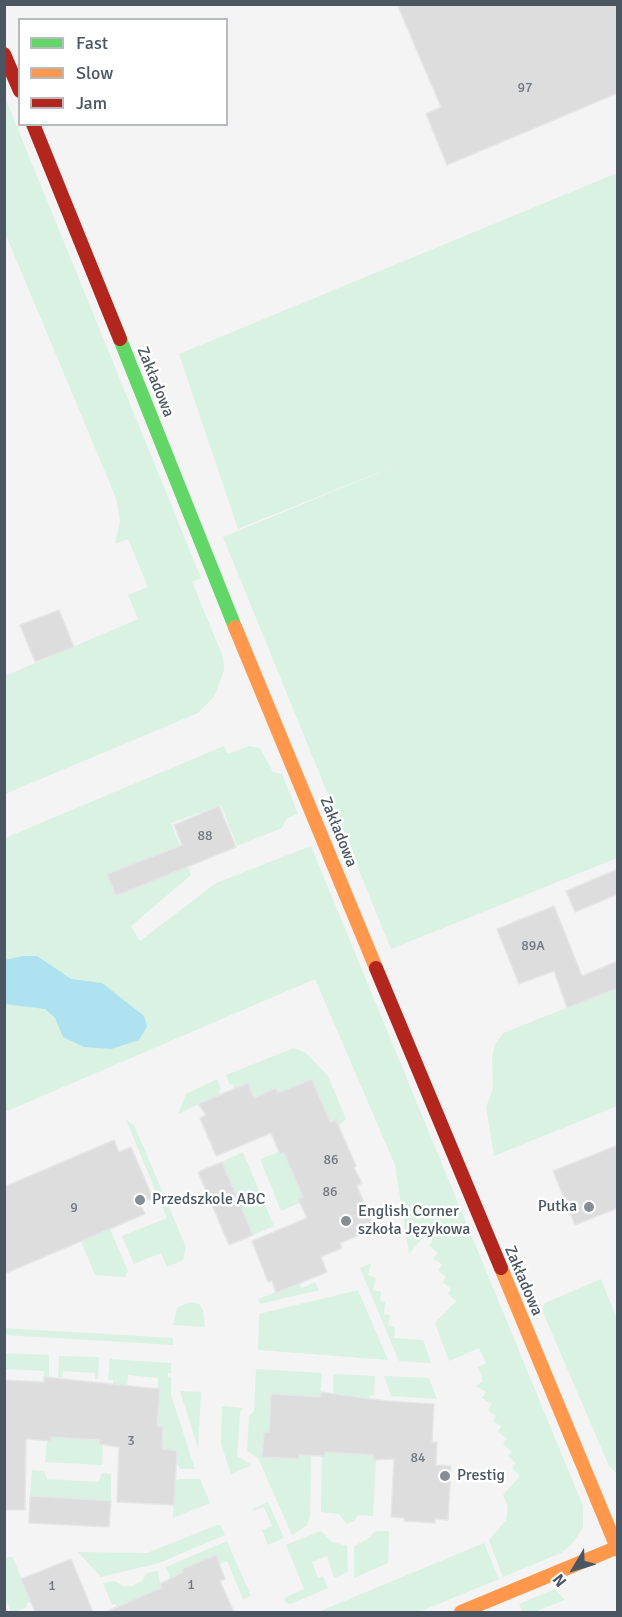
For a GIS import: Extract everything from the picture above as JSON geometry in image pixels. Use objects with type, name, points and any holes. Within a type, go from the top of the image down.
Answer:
[{"type":"street","points":[[4,54],[18,86]]},
{"type":"street","name":"Zakładowa","points":[[34,126],[268,709],[617,1548]]},
{"type":"street","points":[[461,1612],[617,1548]]},
{"type":"green space","points":[[4,95],[201,578],[192,582],[223,657],[224,670],[214,697],[198,713],[5,794],[5,676],[138,619],[128,595],[148,587],[128,539],[115,544],[120,521],[116,498],[5,233]]},
{"type":"green space","points":[[617,173],[617,858],[391,949],[223,537],[417,457],[238,529],[179,354]]},
{"type":"green space","points":[[224,746],[228,754],[249,746],[260,748],[273,772],[282,774],[298,814],[287,818],[282,828],[237,846],[221,805],[171,823],[191,875],[131,926],[140,941],[216,883],[311,846],[583,1506],[583,1528],[572,1544],[561,1553],[503,1577],[489,1540],[506,1520],[508,1506],[503,1495],[520,1476],[512,1468],[516,1463],[508,1456],[512,1452],[503,1444],[507,1439],[498,1432],[501,1426],[493,1421],[496,1416],[488,1410],[492,1404],[482,1398],[486,1392],[476,1386],[483,1381],[478,1367],[486,1363],[479,1348],[449,1361],[435,1323],[456,1301],[448,1294],[451,1289],[443,1282],[446,1277],[438,1270],[442,1265],[433,1258],[438,1253],[429,1246],[433,1241],[425,1235],[409,1254],[395,1165],[315,979],[5,1112],[5,838]]},
{"type":"green space","points":[[617,988],[617,1106],[494,1156],[486,1107],[493,1088],[492,1059],[495,1044],[503,1033]]},
{"type":"green space","points":[[294,1048],[306,1053],[328,1076],[346,1119],[338,1127],[335,1121],[330,1122],[312,1079],[278,1093],[275,1089],[254,1098],[234,1089],[233,1084],[230,1085],[226,1075]]},
{"type":"green space","points":[[217,1079],[221,1089],[220,1094],[178,1114],[186,1094]]},
{"type":"green space","points":[[126,1120],[134,1125],[186,1247],[183,1260],[167,1267],[161,1253],[134,1264],[122,1236],[167,1218]]},
{"type":"green space","points":[[243,1152],[274,1226],[253,1235],[222,1162]]},
{"type":"green space","points":[[279,1152],[284,1153],[303,1197],[300,1203],[281,1211],[260,1159]]},
{"type":"green space","points":[[110,1229],[128,1271],[125,1277],[95,1275],[81,1241]]},
{"type":"green space","points":[[371,1263],[368,1275],[376,1278],[373,1290],[381,1292],[380,1301],[385,1302],[384,1314],[390,1315],[388,1325],[395,1327],[394,1338],[423,1340],[431,1363],[399,1361],[360,1268]]},
{"type":"green space","points":[[601,1279],[617,1319],[617,1474],[609,1466],[542,1310],[545,1303]]},
{"type":"green space","points":[[315,1282],[319,1290],[260,1304],[258,1299],[299,1283],[302,1288]]},
{"type":"green space","points":[[358,1290],[388,1360],[258,1350],[259,1314]]},
{"type":"green space","points":[[190,1302],[199,1304],[203,1310],[205,1327],[173,1325],[177,1308]]},
{"type":"green space","points":[[4,1328],[173,1338],[173,1345],[5,1335]]},
{"type":"green space","points":[[4,1353],[49,1355],[49,1377],[44,1377],[44,1371],[5,1369]]},
{"type":"green space","points":[[59,1356],[99,1357],[98,1379],[95,1379],[95,1373],[63,1371],[62,1378],[58,1377]]},
{"type":"green space","points":[[110,1359],[171,1363],[171,1373],[168,1373],[168,1377],[171,1378],[171,1395],[195,1469],[181,1469],[162,1449],[163,1427],[157,1426],[158,1378],[128,1375],[127,1387],[113,1386],[113,1380],[108,1380]]},
{"type":"green space","points":[[256,1369],[322,1373],[320,1397],[271,1395],[269,1432],[264,1432],[263,1457],[299,1459],[299,1452],[310,1453],[311,1456],[310,1517],[306,1526],[292,1535],[258,1458],[247,1451],[249,1416],[254,1411]]},
{"type":"green space","points":[[333,1374],[375,1376],[374,1395],[370,1395],[369,1400],[334,1398]]},
{"type":"green space","points":[[384,1376],[429,1378],[437,1399],[391,1396]]},
{"type":"green space","points":[[180,1391],[201,1392],[198,1448]]},
{"type":"green space","points":[[222,1406],[243,1408],[240,1413],[237,1456],[252,1465],[231,1474],[221,1444]]},
{"type":"green space","points":[[51,1437],[99,1440],[99,1444],[103,1445],[102,1465],[45,1462],[47,1441],[51,1441]]},
{"type":"green space","points":[[325,1452],[373,1455],[376,1460],[373,1516],[358,1515],[355,1520],[347,1524],[339,1514],[321,1512],[322,1456],[325,1456]]},
{"type":"green space","points":[[32,1470],[44,1471],[47,1479],[99,1482],[102,1473],[111,1474],[111,1501],[30,1496]]},
{"type":"green space","points":[[200,1479],[210,1503],[173,1518],[175,1480]]},
{"type":"green space","points":[[268,1502],[284,1538],[268,1545],[262,1530],[272,1526],[264,1507],[253,1511],[253,1509]]},
{"type":"green space","points":[[220,1525],[225,1535],[159,1563],[101,1577],[78,1552],[147,1553]]},
{"type":"green space","points":[[321,1531],[332,1542],[347,1546],[348,1572],[334,1578],[327,1556],[312,1562],[318,1578],[323,1576],[328,1588],[291,1604],[286,1603],[284,1598],[304,1589],[286,1545]]},
{"type":"green space","points":[[375,1531],[389,1531],[388,1563],[354,1578],[354,1546],[369,1538]]},
{"type":"green space","points":[[227,1541],[251,1596],[243,1599],[227,1561],[219,1564],[215,1555],[182,1569],[185,1577],[171,1579],[166,1567]]},
{"type":"green space","points":[[484,1543],[499,1579],[419,1612],[318,1612]]},
{"type":"green space","points":[[4,1557],[13,1557],[30,1602],[26,1604],[27,1607],[15,1612],[11,1612],[5,1598]]},
{"type":"green space","points":[[158,1571],[161,1588],[117,1607],[115,1604],[112,1605],[103,1583],[115,1581],[122,1586],[132,1586],[142,1581],[147,1573]]},
{"type":"green space","points":[[555,1589],[565,1600],[534,1612],[522,1612],[519,1604]]},
{"type":"water","points":[[37,956],[71,979],[102,983],[144,1016],[147,1026],[139,1040],[111,1049],[84,1047],[63,1037],[55,1018],[45,1009],[5,1004],[5,960]]},
{"type":"building","points":[[397,4],[618,4],[618,93],[447,165],[426,114],[441,107]]},
{"type":"building","points":[[59,610],[74,647],[35,662],[20,625]]},
{"type":"building","points":[[219,806],[236,847],[116,896],[107,874],[182,845],[174,825]]},
{"type":"building","points":[[618,869],[618,894],[575,912],[566,891]]},
{"type":"building","points":[[554,906],[582,976],[618,961],[618,988],[567,1008],[554,971],[519,984],[497,929]]},
{"type":"building","points":[[312,1079],[330,1122],[336,1120],[356,1166],[354,1168],[362,1183],[357,1186],[375,1229],[340,1243],[342,1248],[321,1257],[327,1272],[276,1293],[272,1281],[268,1282],[252,1241],[307,1218],[298,1199],[303,1197],[284,1153],[280,1154],[271,1133],[216,1156],[200,1118],[206,1115],[198,1104],[248,1083],[254,1098],[276,1088],[278,1093]]},
{"type":"building","points":[[114,1140],[119,1152],[131,1147],[153,1198],[140,1203],[145,1214],[4,1274],[4,1187]]},
{"type":"building","points":[[618,1145],[618,1208],[575,1225],[553,1171]]},
{"type":"building","points":[[222,1162],[253,1235],[229,1245],[198,1172]]},
{"type":"building","points":[[44,1377],[160,1389],[157,1426],[163,1427],[162,1449],[177,1451],[174,1505],[117,1502],[119,1447],[99,1444],[99,1440],[51,1437],[51,1441],[26,1439],[25,1510],[4,1510],[4,1380],[44,1382]]},
{"type":"building","points":[[320,1392],[387,1401],[434,1404],[432,1442],[437,1442],[436,1465],[451,1466],[448,1520],[435,1519],[435,1523],[404,1521],[404,1518],[391,1517],[394,1459],[374,1460],[373,1455],[325,1452],[325,1456],[299,1455],[299,1459],[262,1457],[264,1432],[269,1432],[271,1394],[320,1397]]},
{"type":"building","points":[[30,1496],[111,1501],[109,1527],[29,1523]]},
{"type":"building","points":[[216,1555],[225,1579],[220,1581],[234,1612],[105,1612],[161,1588],[160,1584],[183,1572],[182,1569]]},
{"type":"building","points":[[71,1559],[93,1612],[35,1612],[21,1579]]},
{"type":"traffic: fast","points":[[120,339],[235,627]]},
{"type":"traffic: slow","points":[[235,627],[376,968]]},
{"type":"traffic: slow","points":[[501,1268],[618,1550]]},
{"type":"traffic: slow","points":[[461,1612],[618,1547]]},
{"type":"traffic: jam","points":[[4,54],[18,86]]},
{"type":"traffic: jam","points":[[34,126],[120,339]]},
{"type":"traffic: jam","points":[[376,968],[501,1268]]},
{"type":"place","name":"Przedszkole ABC","points":[[140,1200]]},
{"type":"place","name":"Putka","points":[[589,1207]]},
{"type":"place","name":"English Corner szkoła Językowa","points":[[346,1221]]},
{"type":"place","name":"Prestig","points":[[445,1476]]}]
